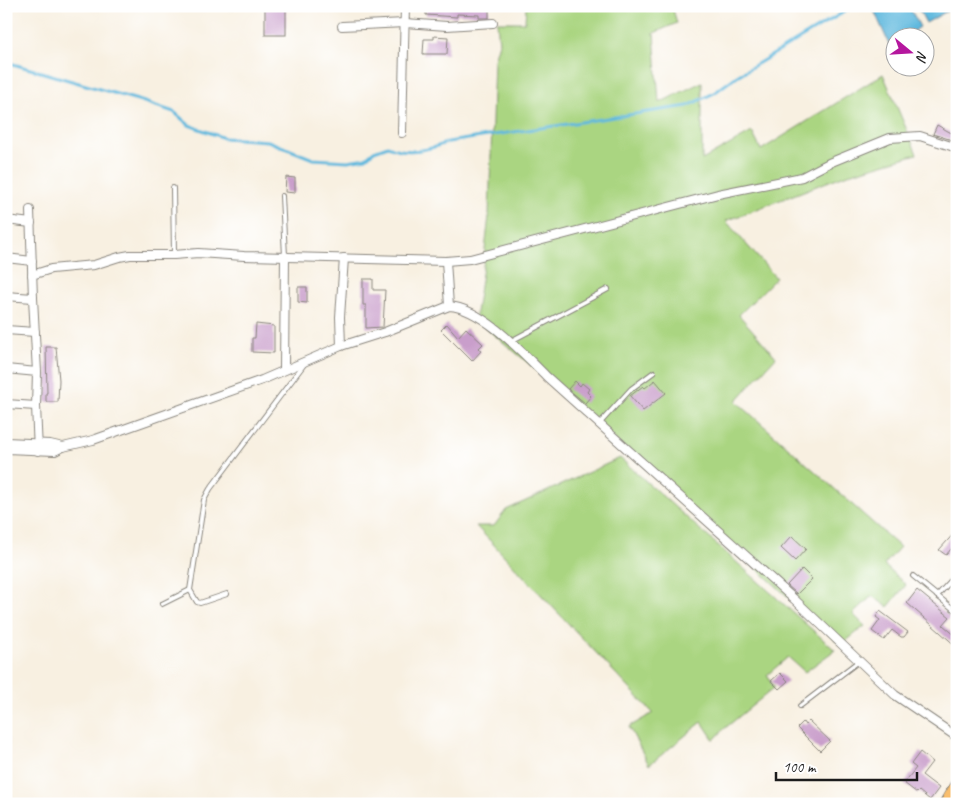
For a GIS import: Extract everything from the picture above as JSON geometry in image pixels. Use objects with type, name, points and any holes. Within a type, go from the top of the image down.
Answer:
[{"type":"main road","points":[[946,804],[957,786]]},
{"type":"street","points":[[402,133],[405,6]]},
{"type":"street","points":[[342,26],[405,23],[448,26],[493,23]]},
{"type":"street","points":[[32,275],[51,269],[94,265],[130,255],[198,253],[446,261],[470,259],[718,194],[802,177],[829,163],[890,138],[920,136],[957,148]]},
{"type":"street","points":[[30,210],[32,298],[37,372],[37,448]]},
{"type":"street","points":[[6,220],[31,223]]},
{"type":"street","points":[[284,370],[286,256]]},
{"type":"street","points":[[6,258],[32,261]]},
{"type":"street","points":[[340,346],[344,258]]},
{"type":"street","points":[[446,261],[449,306]]},
{"type":"street","points":[[6,296],[32,298]]},
{"type":"street","points":[[6,449],[37,448],[50,444],[63,447],[93,440],[262,380],[340,346],[385,332],[449,306],[458,307],[468,311],[511,341],[553,383],[600,423],[794,599],[895,695],[957,737]]},
{"type":"street","points":[[6,330],[35,332]]},
{"type":"street","points":[[6,369],[37,372]]},
{"type":"street","points":[[6,404],[36,406]]},
{"type":"street","points":[[6,442],[37,448]]},
{"type":"lane","points":[[173,188],[174,255]]},
{"type":"lane","points":[[282,196],[286,256]]},
{"type":"lane","points":[[511,341],[608,289]]},
{"type":"lane","points":[[227,594],[200,603],[197,602],[190,590],[204,500],[210,489],[306,362]]},
{"type":"lane","points":[[600,423],[631,389],[654,372]]},
{"type":"lane","points":[[937,596],[957,574]]},
{"type":"lane","points":[[913,576],[957,612]]},
{"type":"lane","points":[[162,604],[190,590]]},
{"type":"lane","points":[[800,706],[859,661]]},
{"type":"green space","points":[[526,6],[672,6],[677,23],[654,33],[659,103],[702,82],[702,160],[752,132],[761,150],[883,74],[917,154],[845,175],[726,221],[776,278],[739,315],[776,357],[736,401],[900,547],[884,565],[906,585],[888,607],[872,596],[853,614],[865,626],[841,645],[555,385],[475,319],[489,216],[494,60],[499,43],[497,22],[525,22]]},
{"type":"green space","points":[[620,458],[835,650],[805,672],[788,657],[767,675],[774,688],[724,729],[714,740],[702,722],[649,765],[629,727],[653,713],[476,526],[494,526],[506,510]]},
{"type":"water","points":[[872,6],[909,6],[920,27],[886,28],[886,37]]},
{"type":"water","points":[[917,6],[956,6],[926,23]]},
{"type":"building","points":[[265,6],[286,6],[286,35],[265,35]]},
{"type":"building","points":[[426,6],[489,6],[489,18],[479,18],[479,15],[457,14],[457,17],[426,15]]},
{"type":"building","points":[[434,36],[448,37],[447,54],[423,54],[424,39],[434,39]]},
{"type":"building","points":[[937,125],[955,135],[952,140],[933,134]]},
{"type":"building","points":[[286,177],[295,178],[295,193],[285,192]]},
{"type":"building","points":[[363,279],[373,279],[373,290],[385,290],[383,327],[366,328],[366,305],[363,305]]},
{"type":"building","points":[[298,287],[307,287],[307,303],[298,302]]},
{"type":"building","points":[[256,324],[274,326],[274,353],[252,352],[252,338],[255,338]]},
{"type":"building","points":[[447,324],[458,337],[466,328],[483,344],[478,349],[481,351],[472,361],[441,330]]},
{"type":"building","points":[[46,347],[56,347],[59,380],[58,402],[46,402]]},
{"type":"building","points":[[655,380],[666,393],[643,411],[630,396]]},
{"type":"building","points":[[575,381],[580,386],[582,383],[589,389],[587,392],[591,396],[585,403],[568,389]]},
{"type":"building","points":[[957,530],[957,542],[946,555],[939,550]]},
{"type":"building","points":[[792,536],[806,549],[795,561],[781,548]]},
{"type":"building","points":[[802,569],[812,579],[797,594],[787,585]]},
{"type":"building","points":[[917,590],[950,617],[943,625],[957,637],[957,647],[907,603]]},
{"type":"building","points":[[880,611],[908,632],[904,637],[901,637],[892,630],[884,640],[872,631],[880,620],[876,617]]},
{"type":"building","points":[[780,673],[788,681],[779,689],[771,681]]},
{"type":"building","points":[[809,721],[830,741],[820,751],[797,728],[803,722],[805,725]]},
{"type":"building","points":[[920,752],[932,762],[922,775],[939,788],[930,800],[919,791],[917,793],[904,783],[916,768],[911,764]]},
{"type":"waterway","points":[[6,62],[174,112],[189,125],[224,138],[268,141],[313,159],[348,161],[366,158],[374,151],[388,146],[402,150],[418,150],[448,142],[688,106],[714,93],[737,76],[854,6]]}]
